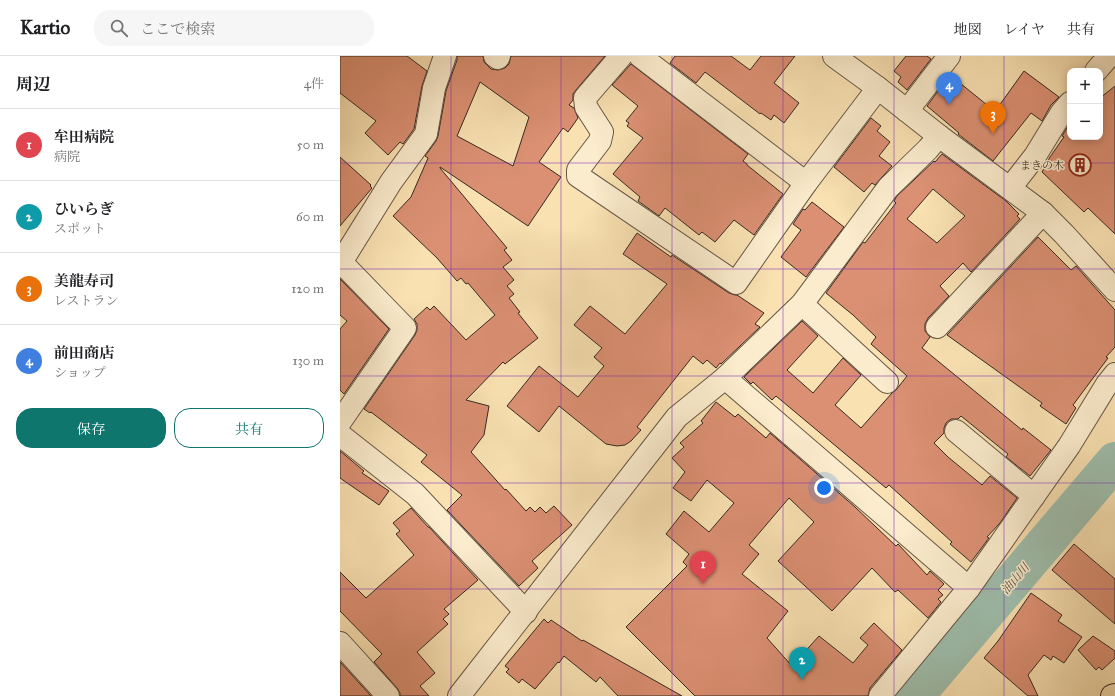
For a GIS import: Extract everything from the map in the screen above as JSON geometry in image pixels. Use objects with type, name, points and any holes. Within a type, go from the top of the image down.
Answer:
[{"type":"street","points":[[340,422],[405,328],[341,263],[391,182],[426,134],[434,88],[445,56]]},
{"type":"street","points":[[495,56],[498,58],[499,56]]},
{"type":"street","points":[[621,56],[585,98],[586,107],[602,132],[600,141],[578,170],[578,176],[736,283],[806,183],[878,88]]},
{"type":"street","points":[[640,56],[806,183]]},
{"type":"street","points":[[834,56],[1043,213],[1115,290]]},
{"type":"street","points":[[907,111],[949,56]]},
{"type":"street","points":[[1099,68],[1109,56]]},
{"type":"street","points":[[1010,188],[1034,156],[1062,112],[1069,104]]},
{"type":"street","points":[[459,696],[677,417],[725,378],[802,304],[888,188],[928,149],[939,136]]},
{"type":"street","points":[[937,327],[1043,213]]},
{"type":"street","points":[[802,304],[887,382]]},
{"type":"street","points":[[880,696],[969,588],[1069,446],[1107,384],[1115,374]]},
{"type":"street","points":[[725,378],[969,588]]},
{"type":"street","points":[[956,431],[1034,496]]},
{"type":"street","points":[[340,435],[415,494],[526,612]]},
{"type":"street","points":[[340,643],[388,696]]},
{"type":"building","points":[[340,56],[407,56],[427,71],[422,86],[414,129],[403,144],[400,142],[388,155],[365,133],[376,121],[340,93]]},
{"type":"building","points":[[457,56],[483,56],[484,62],[491,69],[498,70],[505,68],[509,64],[511,56],[605,56],[573,94],[573,100],[569,105],[574,108],[578,118],[568,132],[563,128],[539,162],[561,177],[528,226],[440,167],[507,248],[504,250],[512,260],[503,267],[514,280],[507,286],[514,294],[509,298],[520,312],[518,313],[538,338],[505,364],[503,362],[466,400],[489,406],[484,435],[471,452],[526,511],[530,507],[535,512],[540,507],[546,513],[554,506],[572,525],[532,561],[538,568],[519,586],[447,510],[462,495],[421,462],[427,455],[371,412],[370,413],[364,409],[415,335],[417,324],[414,319],[427,307],[430,310],[434,306],[466,340],[495,315],[468,283],[466,284],[461,278],[457,281],[437,258],[393,216],[411,197],[428,158],[425,156],[436,141],[446,91]],"holes":[[[480,82],[529,117],[513,166],[457,136]]]},
{"type":"building","points":[[675,56],[731,56],[750,70],[761,56],[795,56],[774,83],[799,103],[784,123],[774,115],[771,120],[761,113],[760,114],[705,72],[696,83],[670,63]]},
{"type":"building","points":[[906,56],[927,56],[931,59],[907,90],[898,82],[901,77],[894,71]]},
{"type":"building","points":[[631,64],[748,154],[743,161],[783,194],[754,235],[734,220],[715,242],[702,232],[699,235],[665,208],[659,216],[638,201],[640,197],[613,174],[643,138],[627,126],[629,123],[626,121],[638,106],[612,85]]},
{"type":"building","points":[[1024,71],[1059,97],[1051,105],[1042,121],[1031,113],[993,161],[958,134],[959,133],[927,106],[950,75],[992,109],[993,108],[996,110]]},
{"type":"building","name":"まきの木","points":[[1115,86],[1115,234],[1088,208],[1084,212],[1042,172],[1050,157],[1064,137],[1062,136],[1067,128],[1067,140],[1103,140],[1103,96]]},
{"type":"building","points":[[871,118],[881,126],[877,131],[890,142],[879,156],[892,166],[875,185],[872,183],[864,192],[834,167]]},
{"type":"building","points":[[942,154],[1006,201],[1019,214],[1017,216],[1020,219],[971,272],[963,263],[940,286],[949,296],[928,318],[925,324],[925,331],[930,337],[922,348],[1022,430],[1023,428],[1051,450],[1030,476],[1006,457],[1008,454],[961,416],[958,419],[951,419],[946,423],[944,433],[934,443],[948,457],[982,485],[990,476],[1017,498],[1000,523],[987,537],[989,538],[971,562],[950,544],[952,542],[889,485],[886,488],[776,396],[772,400],[753,382],[751,384],[744,377],[802,321],[818,336],[787,370],[813,393],[843,358],[861,375],[835,405],[861,428],[896,390],[907,376],[871,344],[876,337],[853,315],[826,293],[863,242],[865,243],[896,203],[894,201],[897,196],[934,161],[935,162]],"holes":[[[933,189],[965,216],[937,243],[907,219]]]},
{"type":"building","points":[[340,157],[371,185],[370,186],[372,188],[340,226]]},
{"type":"building","points":[[812,202],[844,227],[806,277],[781,257],[801,230],[793,224],[803,209],[805,210]]},
{"type":"building","points":[[637,233],[671,257],[672,255],[729,293],[737,295],[764,313],[755,324],[760,327],[716,368],[707,360],[703,364],[693,356],[637,427],[641,430],[625,445],[617,446],[606,444],[559,406],[539,432],[507,406],[539,366],[578,397],[604,366],[594,357],[602,348],[574,325],[590,306],[625,334],[667,284],[623,254]]},
{"type":"building","points":[[1038,237],[1071,270],[1076,266],[1115,310],[1115,347],[1106,357],[1108,358],[1073,405],[1076,408],[1066,424],[1040,406],[1042,403],[947,335]]},
{"type":"building","points":[[340,279],[389,329],[344,394],[340,390],[340,329],[347,321],[340,315]]},
{"type":"building","points":[[716,402],[735,417],[738,414],[766,438],[770,433],[855,507],[896,546],[898,544],[927,575],[930,571],[944,584],[938,590],[943,595],[938,599],[941,602],[928,618],[898,590],[895,592],[872,568],[832,611],[778,561],[814,522],[789,498],[749,545],[759,554],[742,574],[788,611],[767,638],[792,666],[819,636],[853,663],[868,645],[860,638],[874,623],[902,650],[870,688],[868,696],[695,696],[626,627],[687,566],[683,562],[689,554],[666,534],[684,511],[709,532],[734,503],[707,480],[691,501],[673,488],[685,472],[672,458],[684,447],[680,443],[703,423],[701,421]]},
{"type":"building","points":[[340,451],[364,471],[362,473],[389,491],[379,505],[340,478]]},
{"type":"building","points":[[411,508],[478,580],[444,609],[449,614],[443,619],[448,624],[417,652],[435,673],[420,686],[429,696],[400,696],[397,688],[374,662],[382,654],[340,611],[340,572],[366,598],[414,555],[396,534],[400,531],[393,523]]},
{"type":"building","points":[[1074,544],[1115,579],[1115,624],[1052,570]]},
{"type":"building","points":[[1031,593],[1062,615],[1058,621],[1082,637],[1064,663],[1053,656],[1051,660],[1044,655],[1028,675],[1038,696],[1028,696],[984,658],[998,641]]},
{"type":"building","points":[[544,619],[548,623],[551,620],[582,641],[583,640],[682,696],[618,696],[600,677],[596,682],[564,656],[535,689],[522,679],[519,683],[506,672],[509,669],[505,666]]},
{"type":"building","points":[[1093,636],[1115,651],[1115,658],[1102,670],[1099,667],[1096,670],[1078,650]]},
{"type":"building","points":[[340,662],[371,696],[340,696]]},
{"type":"waterway","name":"油山川","points":[[915,696],[1115,461]]},
{"type":"place","name":"前田商店","points":[[949,105]]},
{"type":"place","name":"美龍寿司","points":[[993,134]]},
{"type":"place","name":"まきの木","points":[[1080,165]]},
{"type":"place","name":"牟田病院","points":[[703,584]]},
{"type":"place","name":"ひいらぎ","points":[[802,680]]}]
